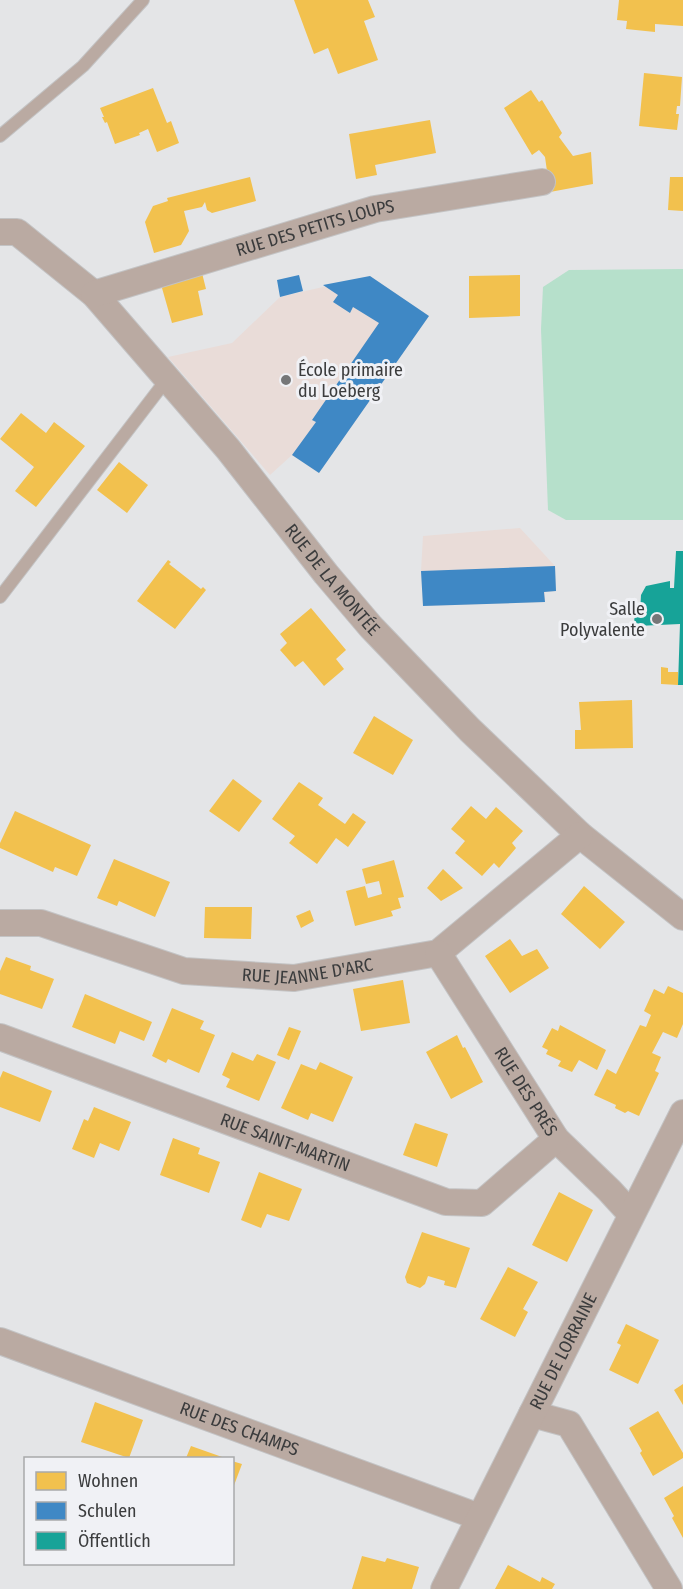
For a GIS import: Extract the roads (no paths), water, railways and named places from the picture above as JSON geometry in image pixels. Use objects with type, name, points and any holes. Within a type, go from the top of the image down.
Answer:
[{"type":"street","name":"RUE DES PETITS LOUPS","points":[[94,294],[375,209],[542,182]]},
{"type":"street","name":"RUE DE LA MONTÉE","points":[[0,232],[17,232],[94,294],[228,449],[364,619],[470,730],[580,835],[683,917]]},
{"type":"street","name":"RUE JEANNE D'ARC","points":[[0,923],[41,923],[184,971],[294,978],[438,953],[580,835]]},
{"type":"street","name":"RUE DES PRÉS","points":[[438,953],[555,1139],[631,1214]]},
{"type":"street","name":"RUE SAINT-MARTIN","points":[[0,1037],[446,1202],[482,1203],[555,1139]]},
{"type":"street","name":"RUE DE LORRAINE","points":[[444,1589],[683,1113]]},
{"type":"street","name":"RUE DES CHAMPS","points":[[0,1341],[479,1517]]},
{"type":"street","points":[[532,1414],[569,1424],[669,1589]]},
{"type":"lane","points":[[0,136],[83,66],[143,0]]},
{"type":"lane","points":[[0,597],[167,379]]},
{"type":"place","name":"École primaire du Loeberg","points":[[286,380]]},
{"type":"place","name":"Salle Polyvalente","points":[[657,619]]}]
